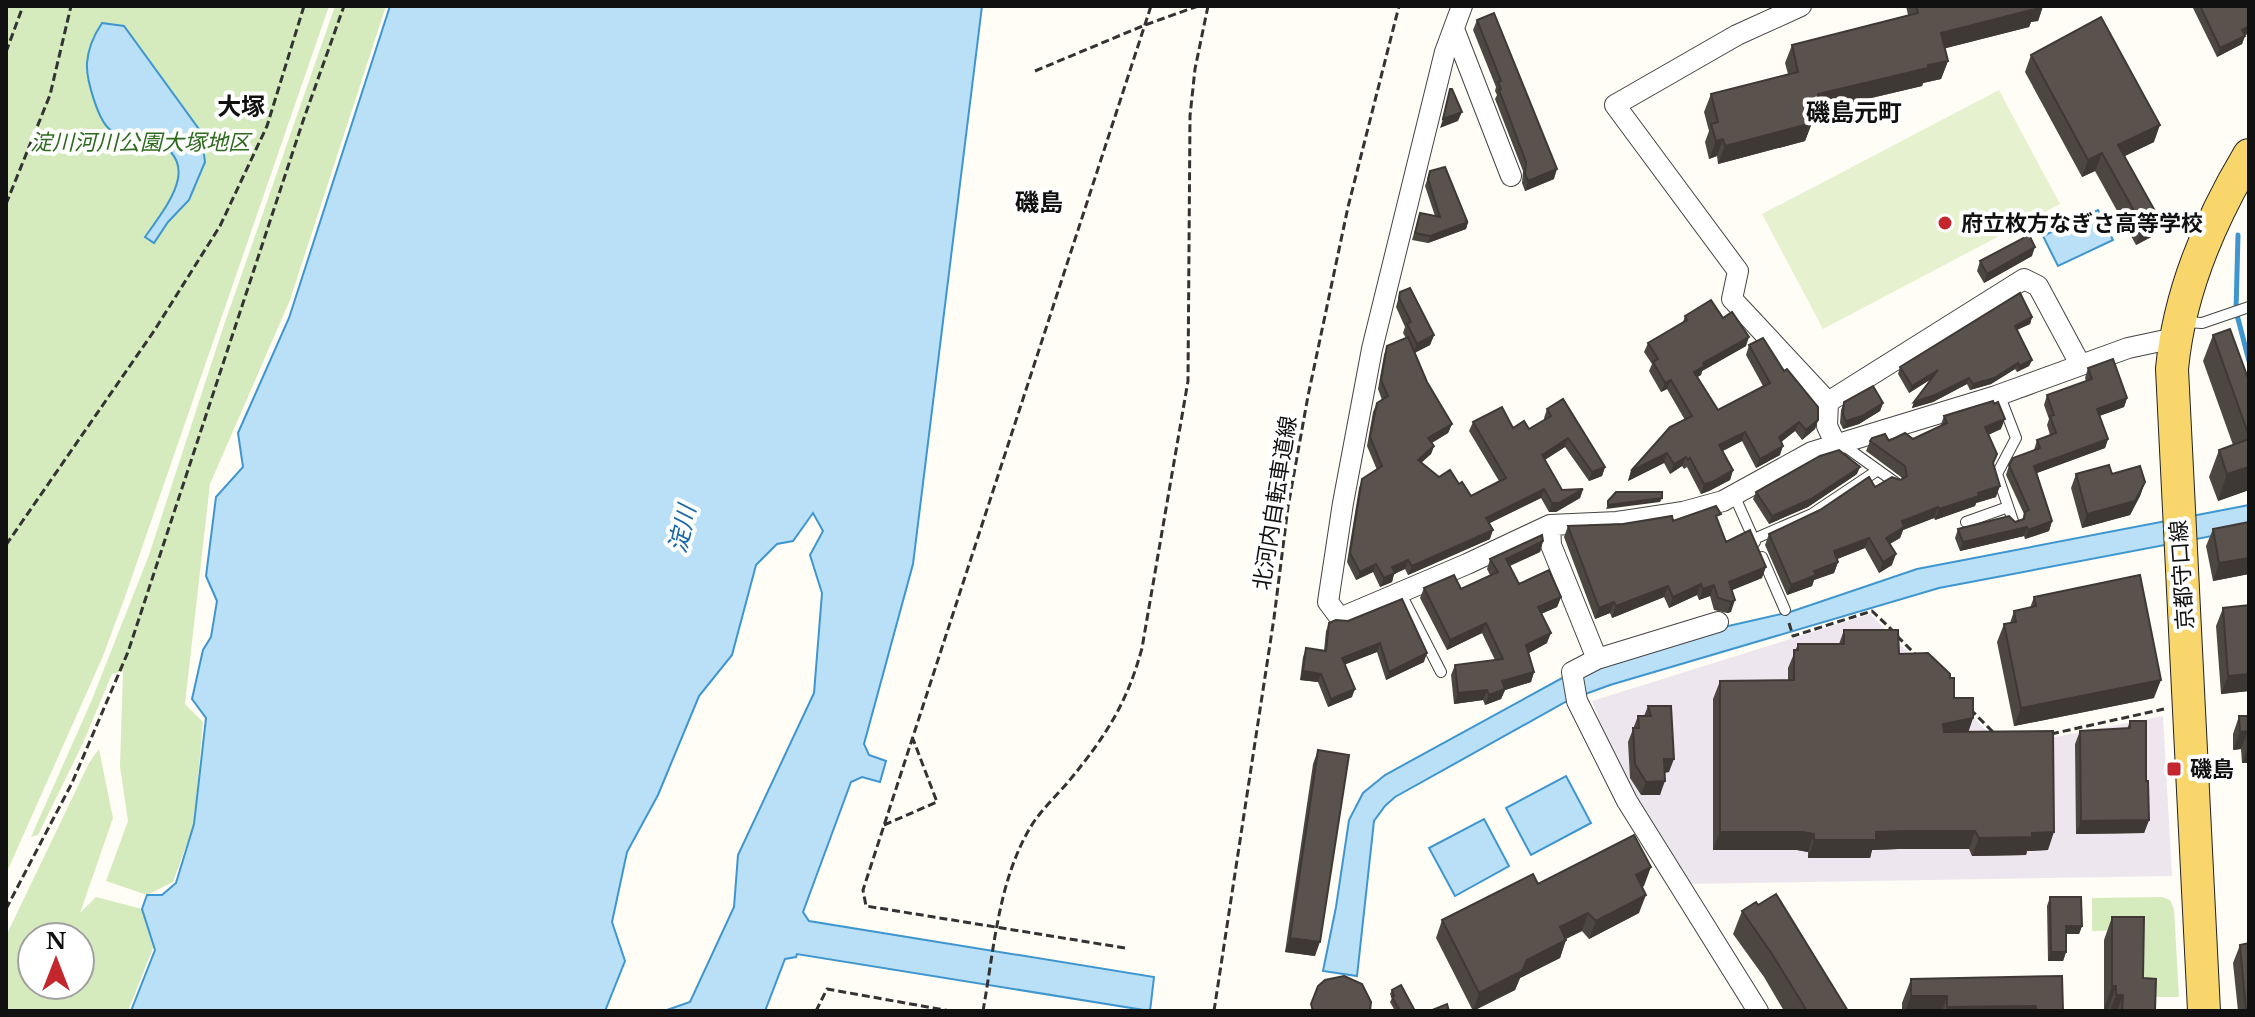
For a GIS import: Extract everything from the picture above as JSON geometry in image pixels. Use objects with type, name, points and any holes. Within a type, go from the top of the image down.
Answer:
[{"type":"main road","name":"京都守口線","points":[[2204,1011],[2172,369],[2177,330],[2205,238],[2221,202],[2249,155]]},
{"type":"street","points":[[1462,6],[1445,52],[1372,349],[1328,602],[1340,618],[1550,525],[1617,522],[1683,512],[1723,501],[1790,463],[1838,444],[1999,394],[2177,330]]},
{"type":"street","points":[[1801,6],[1737,35],[1615,105],[1738,271],[1732,299],[1828,402],[1827,426],[1838,444]]},
{"type":"street","points":[[1454,29],[1511,176]]},
{"type":"street","points":[[1828,402],[2024,279],[2038,286],[2080,364]]},
{"type":"street","points":[[1550,525],[1551,545],[1597,659]]},
{"type":"street","points":[[1718,622],[1597,659],[1572,672],[1577,701],[1627,801],[1758,1011]]},
{"type":"lane","points":[[2177,330],[2240,311]]},
{"type":"lane","points":[[1999,394],[2016,438],[1997,474],[2014,524]]},
{"type":"lane","points":[[1838,444],[1896,483]]},
{"type":"lane","points":[[1754,539],[1812,514],[1878,470]]},
{"type":"lane","points":[[1734,495],[1785,610]]},
{"type":"lane","points":[[1966,522],[2008,507]]},
{"type":"lane","points":[[1400,592],[1441,672]]},
{"type":"path","points":[[6,52],[23,6]]},
{"type":"path","points":[[6,204],[50,95],[71,6]]},
{"type":"path","points":[[6,545],[154,331],[220,226],[267,126],[304,6]]},
{"type":"path","points":[[6,909],[72,783],[128,652],[303,121],[344,6]]},
{"type":"path","points":[[1125,948],[866,906],[863,890],[1151,6]]},
{"type":"path","points":[[1035,71],[1198,6]]},
{"type":"path","points":[[983,1010],[997,927],[1011,870],[1031,827],[1095,749],[1108,727],[1132,685],[1142,648],[1188,381],[1190,116],[1195,69],[1208,6]]},
{"type":"path","name":"北河内自転車道線","points":[[1214,1011],[1303,423],[1348,207],[1399,6]]},
{"type":"path","points":[[1793,636],[1872,611],[1916,655]]},
{"type":"path","points":[[1960,700],[1994,733]]},
{"type":"path","points":[[2048,734],[2164,709]]},
{"type":"path","points":[[884,825],[937,802],[912,739]]},
{"type":"path","points":[[816,1011],[827,989],[950,1011]]},
{"type":"shaded area","points":[[1870,614],[2003,747],[2163,716],[2172,876],[1688,884],[1617,765],[1592,701]]},
{"type":"green space","name":"淀川河川公園大塚地区","points":[[6,6],[329,6],[125,597],[103,656],[6,874]]},
{"type":"green space","points":[[335,6],[386,6],[290,300],[210,484],[185,704],[203,722],[194,824],[173,882],[147,895],[106,881],[128,821],[120,767],[123,671],[112,674],[83,743],[38,835],[31,837],[91,702],[149,555],[223,328]]},
{"type":"green space","points":[[1999,90],[2060,204],[1823,329],[1762,214]]},
{"type":"green space","points":[[99,749],[113,818],[80,913],[96,897],[142,909],[153,948],[128,1011],[6,1011],[6,936],[89,763]]},
{"type":"green space","points":[[2162,897],[2170,900],[2174,909],[2179,997],[2136,997],[2135,930],[2092,931],[2092,898]]},
{"type":"water","name":"淀川","points":[[390,6],[982,6],[913,564],[864,744],[869,755],[886,761],[880,782],[862,777],[851,782],[803,912],[809,921],[1154,977],[1150,1011],[797,954],[785,959],[765,1011],[664,1011],[690,1002],[734,907],[738,855],[814,693],[822,593],[810,555],[823,531],[813,513],[793,541],[777,544],[756,565],[732,655],[699,696],[658,795],[627,852],[612,922],[625,961],[605,1011],[131,1011],[155,950],[142,909],[147,895],[162,895],[176,883],[194,824],[206,718],[192,699],[203,650],[211,637],[217,601],[206,576],[216,497],[243,467],[238,433],[289,318]]},
{"type":"water","points":[[102,23],[124,26],[201,132],[205,162],[189,200],[154,243],[145,237],[171,197],[179,170],[175,158],[165,147],[148,138],[116,133],[102,119],[91,89],[87,63],[92,42]]},
{"type":"water","points":[[2098,210],[2113,240],[2058,266],[2043,236]]},
{"type":"water","points":[[2249,505],[2249,529],[1939,588],[1610,685],[1569,700],[1395,797],[1385,806],[1374,821],[1357,976],[1323,971],[1349,820],[1363,793],[1385,775],[1564,677],[1724,627],[1790,612],[1917,569]]},
{"type":"water","points":[[1566,776],[1591,823],[1531,855],[1506,808]]},
{"type":"water","points":[[1484,819],[1509,866],[1455,896],[1429,848]]},
{"type":"building","points":[[1916,6],[2034,6],[2035,9],[1941,33],[1948,61],[1818,94],[1818,103],[1808,106],[1812,123],[1725,146],[1723,139],[1716,141],[1711,124],[1718,122],[1711,94],[1798,72],[1792,45],[1918,13]]},
{"type":"building","points":[[2200,6],[2249,6],[2249,26],[2242,30],[2245,36],[2220,48]]},
{"type":"building","points":[[1494,13],[1557,169],[1528,181],[1526,162],[1499,90],[1498,82],[1501,81],[1477,20]]},
{"type":"building","points":[[2101,17],[2160,125],[2118,145],[2159,218],[2143,227],[2102,153],[2088,160],[2031,55]]},
{"type":"building","points":[[1450,89],[1462,112],[1443,119]]},
{"type":"building","points":[[1445,167],[1465,222],[1468,222],[1430,236],[1415,233],[1420,213],[1440,217],[1428,179],[1430,171]]},
{"type":"building","points":[[2029,235],[2035,247],[1987,274],[1980,261]]},
{"type":"building","points":[[1410,288],[1434,335],[1417,344],[1407,324],[1411,322],[1399,298],[1400,292]]},
{"type":"building","points":[[2020,293],[2032,317],[2015,326],[2032,360],[2019,366],[2018,363],[1994,378],[1973,384],[1969,378],[1914,402],[1938,370],[1912,386],[1900,367]]},
{"type":"building","points":[[1711,300],[1723,318],[1732,312],[1749,337],[1703,363],[1704,366],[1694,372],[1718,410],[1770,383],[1749,345],[1763,338],[1784,371],[1787,369],[1818,407],[1818,420],[1806,430],[1799,422],[1779,437],[1783,446],[1760,459],[1745,432],[1719,445],[1733,470],[1712,482],[1704,484],[1690,458],[1674,464],[1667,453],[1631,471],[1670,427],[1692,416],[1671,380],[1665,383],[1653,362],[1658,359],[1648,343],[1687,320],[1685,316]]},
{"type":"building","points":[[2230,329],[2249,381],[2249,436],[2213,335]]},
{"type":"building","points":[[1408,337],[1427,382],[1452,424],[1428,438],[1434,446],[1418,460],[1439,477],[1450,470],[1471,496],[1506,478],[1473,422],[1502,407],[1513,428],[1524,421],[1529,429],[1551,416],[1547,409],[1563,399],[1605,467],[1592,472],[1568,438],[1542,455],[1562,490],[1583,489],[1559,503],[1552,503],[1544,489],[1486,518],[1493,530],[1412,566],[1408,560],[1392,567],[1395,573],[1384,578],[1376,564],[1360,572],[1350,553],[1362,479],[1382,466],[1370,437],[1377,403],[1388,396],[1381,380],[1387,346]]},
{"type":"building","points":[[2113,359],[2127,398],[2097,409],[2108,439],[2034,466],[2052,521],[2028,530],[2027,527],[1963,542],[1958,529],[2009,516],[2015,522],[2024,519],[2025,512],[2029,510],[2009,465],[2013,458],[2040,448],[2037,440],[2056,433],[2047,395],[2092,379],[2088,368]]},
{"type":"building","points":[[1873,386],[1883,403],[1862,416],[1846,421],[1844,402]]},
{"type":"building","points":[[1993,401],[1994,404],[1998,402],[2005,419],[1985,427],[1997,454],[1993,463],[2000,486],[1902,521],[1904,527],[1886,538],[1896,554],[1883,562],[1869,538],[1834,551],[1838,562],[1814,571],[1816,575],[1791,585],[1769,534],[1820,510],[1869,477],[1875,487],[1892,477],[1900,480],[1907,476],[1905,466],[1870,441],[1872,438],[1885,434],[1889,441],[1905,433],[1913,439],[1947,423],[1944,416]]},
{"type":"building","points":[[2249,439],[2249,467],[2227,474],[2219,450]]},
{"type":"building","points":[[1839,450],[1860,467],[1811,499],[1772,516],[1756,492],[1820,456]]},
{"type":"building","points":[[2109,465],[2112,474],[2140,466],[2145,482],[2135,501],[2087,514],[2076,474]]},
{"type":"building","points":[[1616,492],[1662,492],[1662,498],[1608,505]]},
{"type":"building","points":[[1716,506],[1721,514],[1716,516],[1726,542],[1750,530],[1766,567],[1729,582],[1735,600],[1731,602],[1718,598],[1714,585],[1703,589],[1701,584],[1673,597],[1668,586],[1616,606],[1614,602],[1599,608],[1568,526],[1623,524],[1672,516],[1673,521]]},
{"type":"building","points":[[2249,522],[2249,558],[2219,563],[2213,529]]},
{"type":"building","points":[[1542,535],[1543,541],[1506,559],[1519,584],[1549,570],[1561,597],[1538,607],[1551,633],[1526,645],[1534,672],[1502,681],[1505,689],[1489,695],[1487,690],[1458,693],[1455,665],[1503,659],[1486,623],[1450,640],[1424,588],[1454,575],[1461,589],[1498,572],[1490,559]]},
{"type":"building","points":[[2140,575],[2161,680],[2021,708],[2004,624],[2016,622],[2014,611],[2036,606],[2034,597]]},
{"type":"building","points":[[1402,599],[1427,653],[1389,672],[1380,643],[1342,658],[1355,689],[1331,699],[1321,674],[1303,671],[1306,648],[1326,651],[1329,623],[1348,621]]},
{"type":"building","points":[[2249,605],[2249,674],[2228,676],[2223,608]]},
{"type":"building","points":[[1844,630],[1898,630],[1899,654],[1928,653],[1950,674],[1950,678],[1954,678],[1954,698],[1973,698],[1973,718],[1943,724],[1944,732],[2053,731],[2054,832],[2032,833],[2032,837],[1979,838],[1975,831],[1905,831],[1876,832],[1876,840],[1814,840],[1814,834],[1803,832],[1720,832],[1720,681],[1794,680],[1794,650],[1798,650],[1798,644],[1844,644]]},
{"type":"building","points":[[1648,706],[1671,706],[1674,759],[1664,759],[1665,781],[1646,782],[1635,764],[1633,728],[1639,728],[1638,716],[1651,716]]},
{"type":"building","points":[[2239,716],[2249,716],[2249,745],[2248,731],[2240,732]]},
{"type":"building","points":[[2130,721],[2146,721],[2149,820],[2081,821],[2080,731],[2130,728]]},
{"type":"building","points":[[1318,750],[1349,755],[1320,942],[1290,938]]},
{"type":"building","points":[[1634,835],[1651,867],[1636,875],[1646,895],[1596,921],[1588,913],[1560,927],[1566,940],[1527,960],[1522,971],[1479,993],[1442,920],[1533,874],[1538,884]]},
{"type":"building","points":[[1776,894],[1848,1011],[1807,1011],[1742,911]]},
{"type":"building","points":[[2050,897],[2081,897],[2082,926],[2066,926],[2066,952],[2051,952]]},
{"type":"building","points":[[2112,917],[2144,917],[2143,978],[2156,979],[2155,1011],[2122,1011],[2123,995],[2116,995],[2116,986],[2112,986]]},
{"type":"building","points":[[2249,943],[2249,1011],[2246,1011],[2240,945]]},
{"type":"building","points":[[1344,976],[1362,984],[1371,1002],[1370,1011],[1313,1011],[1311,1004],[1318,986],[1325,980]]},
{"type":"building","points":[[2062,976],[2063,1011],[2036,1011],[2036,1006],[1947,1007],[1947,996],[1911,996],[1911,979]]},
{"type":"building","points":[[1401,985],[1415,1011],[1400,1011],[1392,997],[1392,990]]},
{"type":"building","points":[[1447,1004],[1449,1011],[1430,1011]]},
{"type":"waterway","points":[[2238,235],[2236,311],[2249,361]]},
{"type":"place","name":"府立枚方なぎさ高等学校","points":[[1945,223]]},
{"type":"place","name":"磯島","points":[[2174,769]]},
{"type":"district","name":"大塚","points":[[241,106]]},
{"type":"district","name":"磯島元町","points":[[1854,112]]},
{"type":"district","name":"磯島","points":[[1039,202]]}]
